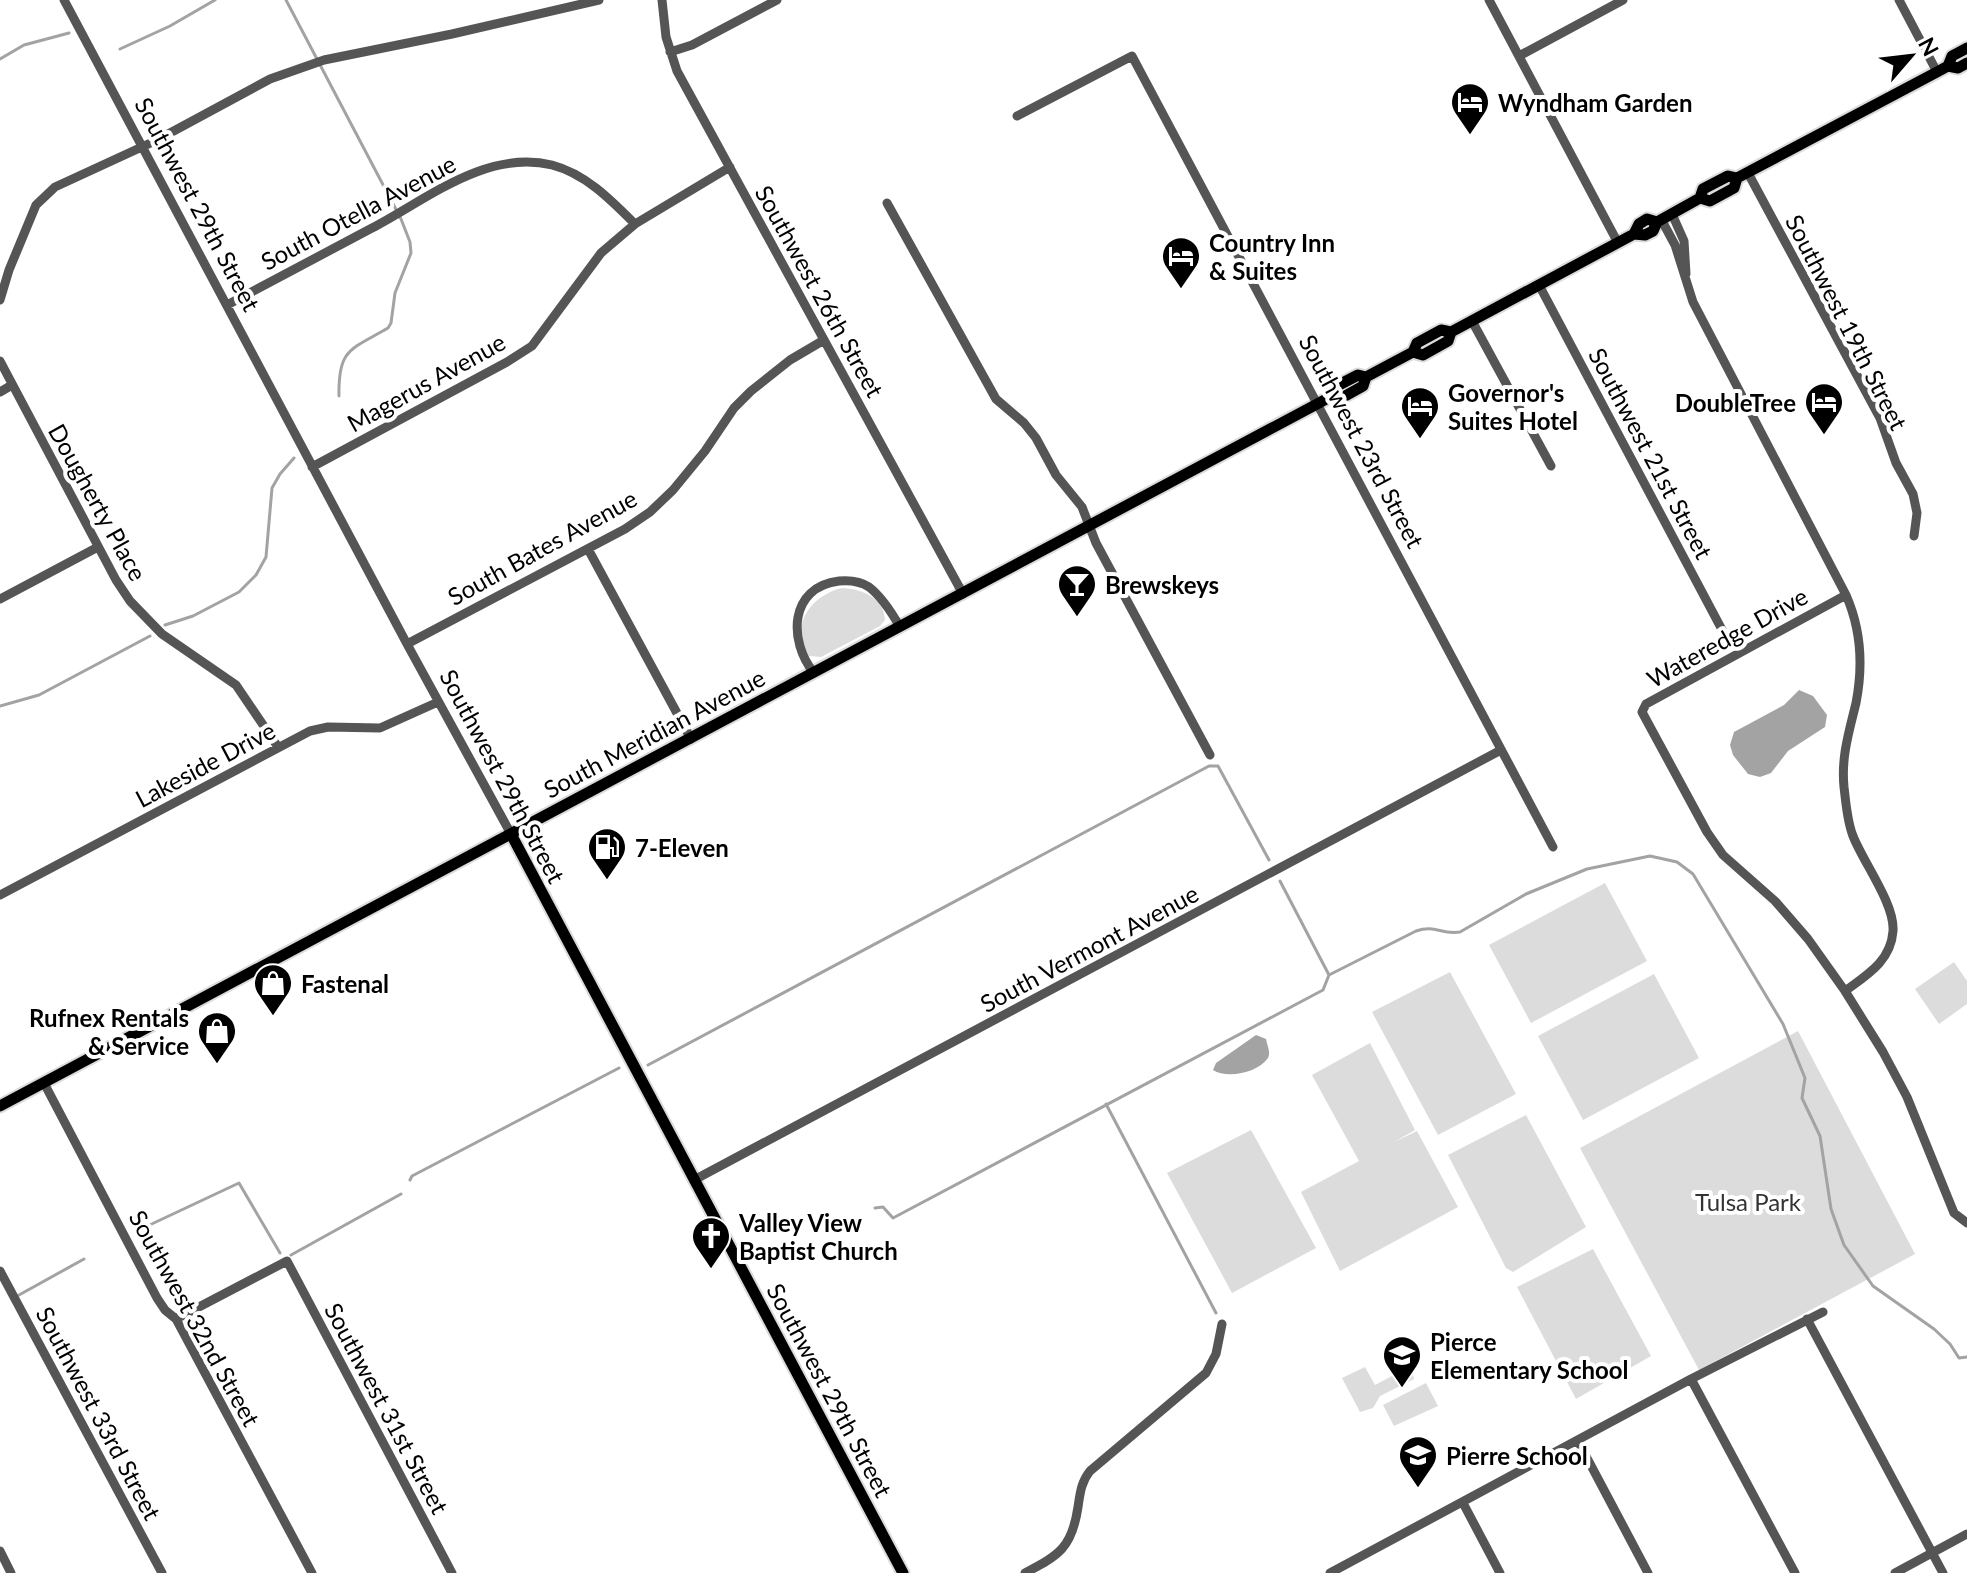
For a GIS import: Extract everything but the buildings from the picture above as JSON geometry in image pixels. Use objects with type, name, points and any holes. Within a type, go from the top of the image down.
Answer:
[{"type":"main road","name":"South Meridian Avenue","points":[[0,1106],[1324,400],[1333,388],[1358,375],[1366,377],[1413,352],[1417,343],[1441,330],[1451,332],[1618,243],[1634,234],[1639,224],[1647,219],[1663,218],[1700,198],[1703,189],[1728,176],[1742,176],[1942,69],[1952,56],[1967,48]]},
{"type":"main road","name":"South Meridian Avenue","points":[[1942,69],[1958,68],[1967,63]]},
{"type":"main road","name":"Southwest 29th Street","points":[[511,834],[903,1573]]},
{"type":"street","name":"Southwest 29th Street","points":[[64,0],[511,834]]},
{"type":"street","points":[[0,300],[4,269],[36,205],[55,187],[157,140],[270,79],[311,63],[599,0]]},
{"type":"street","name":"Southwest 26th Street","points":[[662,0],[670,52],[963,594]]},
{"type":"street","points":[[670,52],[692,45],[777,0]]},
{"type":"street","points":[[1489,0],[1618,243]]},
{"type":"street","points":[[1519,56],[1623,0]]},
{"type":"street","points":[[1899,0],[1942,69]]},
{"type":"street","name":"Southwest 23rd Street","points":[[1017,116],[1132,56],[1324,400],[1553,847]]},
{"type":"street","name":"South Otella Avenue","points":[[227,305],[435,191],[477,172],[514,163],[550,165],[580,176],[635,224]]},
{"type":"street","name":"Magerus Avenue","points":[[312,467],[532,346],[601,253],[635,224],[730,167]]},
{"type":"street","name":"Southwest 19th Street","points":[[1742,176],[1880,418],[1896,463],[1913,494],[1917,513],[1914,536]]},
{"type":"street","points":[[887,203],[996,399],[1036,438],[1056,475],[1082,507],[1089,526],[1210,755]]},
{"type":"street","name":"Wateredge Drive","points":[[1663,218],[1675,245],[1686,285],[1846,595],[1860,645],[1858,688],[1843,756],[1845,796],[1852,834],[1887,908],[1893,930],[1887,954],[1879,966],[1845,991]]},
{"type":"street","name":"Southwest 21st Street","points":[[1539,285],[1728,641]]},
{"type":"street","points":[[1472,321],[1551,466]]},
{"type":"street","name":"South Bates Avenue","points":[[407,644],[588,549],[650,512],[673,490],[734,408],[751,391],[790,360],[824,340]]},
{"type":"street","name":"Dougherty Place","points":[[0,361],[98,547],[130,601],[162,634],[236,685],[278,747]]},
{"type":"street","points":[[0,392],[12,385]]},
{"type":"street","points":[[0,599],[98,547]]},
{"type":"street","points":[[588,549],[691,739]]},
{"type":"street","points":[[814,673],[803,656],[796,631],[799,609],[815,589],[854,580],[870,587],[900,627]]},
{"type":"street","name":"Wateredge Drive","points":[[1846,595],[1646,704],[1642,712],[1707,832],[1723,855],[1775,901],[1808,939],[1845,991],[1907,1097],[1954,1213],[1967,1223]]},
{"type":"street","name":"Lakeside Drive","points":[[0,895],[310,731],[328,727],[380,728],[438,702]]},
{"type":"street","name":"South Vermont Avenue","points":[[694,1180],[1501,750]]},
{"type":"street","name":"Southwest 32nd Street","points":[[44,1083],[157,1298],[176,1319],[312,1573]]},
{"type":"street","name":"Southwest 31st Street","points":[[176,1319],[287,1261],[452,1573]]},
{"type":"street","name":"Southwest 33rd Street","points":[[0,1271],[162,1573]]},
{"type":"street","points":[[1330,1573],[1350,1568],[1691,1379],[1823,1312]]},
{"type":"street","points":[[1807,1319],[1943,1573]]},
{"type":"street","points":[[1025,1573],[1057,1555],[1066,1546],[1072,1535],[1082,1486],[1090,1471],[1206,1373],[1224,1336],[1222,1324]]},
{"type":"street","points":[[1691,1379],[1795,1573]]},
{"type":"street","points":[[1578,1441],[1648,1573]]},
{"type":"street","points":[[1463,1503],[1500,1573]]},
{"type":"street","points":[[1895,1573],[1967,1534]]},
{"type":"street","points":[[0,1551],[11,1573]]},
{"type":"green space","points":[[842,588],[857,590],[876,600],[881,605],[885,620],[880,626],[821,657],[809,656],[801,634],[806,614],[821,598]]},
{"type":"green space","points":[[1605,883],[1647,961],[1531,1023],[1489,945]]},
{"type":"green space","points":[[1954,962],[1967,981],[1967,1004],[1939,1024],[1915,989]]},
{"type":"green space","points":[[1450,972],[1516,1094],[1438,1135],[1372,1012]]},
{"type":"green space","points":[[1654,974],[1699,1058],[1583,1120],[1538,1036]]},
{"type":"green space","name":"Tulsa Park","points":[[1798,1031],[1915,1254],[1699,1370],[1580,1148]]},
{"type":"green space","points":[[1370,1043],[1415,1130],[1394,1142],[1417,1131],[1458,1207],[1340,1271],[1301,1192],[1359,1161],[1312,1075]]},
{"type":"green space","points":[[1526,1115],[1586,1227],[1513,1272],[1506,1268],[1448,1155]]},
{"type":"green space","points":[[1251,1130],[1316,1248],[1232,1293],[1167,1173]]},
{"type":"green space","points":[[1593,1249],[1651,1356],[1576,1399],[1517,1287]]},
{"type":"green space","points":[[1365,1367],[1375,1385],[1407,1368],[1411,1369],[1414,1379],[1380,1396],[1373,1408],[1360,1412],[1342,1378]]},
{"type":"green space","points":[[1426,1383],[1438,1406],[1394,1426],[1383,1405]]},
{"type":"shaded area","points":[[1799,690],[1813,696],[1827,715],[1825,727],[1788,751],[1771,773],[1760,777],[1748,774],[1733,755],[1730,745],[1734,732],[1784,705]]},
{"type":"shaded area","points":[[1256,1035],[1266,1039],[1269,1056],[1263,1063],[1250,1071],[1234,1074],[1213,1070],[1216,1063]]},
{"type":"waterway","points":[[120,49],[170,26],[215,0]]},
{"type":"waterway","points":[[286,0],[401,219],[410,242],[411,253],[395,293],[391,323],[388,328],[356,347],[344,360],[339,396]]},
{"type":"waterway","points":[[0,59],[24,45],[69,33]]},
{"type":"waterway","points":[[165,625],[193,616],[239,592],[256,575],[266,557],[272,488],[294,458]]},
{"type":"waterway","points":[[0,706],[39,695],[150,636]]},
{"type":"waterway","points":[[648,1065],[1209,766],[1218,766],[1269,860]]},
{"type":"waterway","points":[[875,1208],[883,1207],[893,1218],[1323,990],[1329,975],[1416,931],[1460,932],[1526,894],[1587,869],[1650,856],[1677,862],[1693,874],[1783,1024],[1805,1078],[1802,1098],[1820,1136],[1831,1209],[1844,1245],[1873,1286],[1934,1329],[1959,1358],[1967,1357]]},
{"type":"waterway","points":[[1280,881],[1329,975]]},
{"type":"waterway","points":[[410,1180],[412,1176],[619,1068]]},
{"type":"waterway","points":[[1106,1104],[1216,1313]]},
{"type":"waterway","points":[[141,1229],[239,1183],[280,1253]]},
{"type":"waterway","points":[[291,1255],[401,1194]]},
{"type":"waterway","points":[[19,1295],[84,1259]]},
{"type":"place","name":"Wyndham Garden","points":[[1470,136]]},
{"type":"place","name":"Country Inn & Suites","points":[[1181,290]]},
{"type":"place","name":"DoubleTree","points":[[1824,436]]},
{"type":"place","name":"Governor's Suites Hotel","points":[[1420,440]]},
{"type":"place","name":"Brewskeys","points":[[1077,618]]},
{"type":"place","name":"7-Eleven","points":[[607,881]]},
{"type":"place","name":"Fastenal","points":[[273,1017]]},
{"type":"place","name":"Rufnex Rentals & Service","points":[[217,1065]]},
{"type":"place","name":"Valley View Baptist Church","points":[[711,1270]]},
{"type":"place","name":"Pierce Elementary School","points":[[1402,1389]]},
{"type":"place","name":"Pierre School","points":[[1418,1489]]}]
